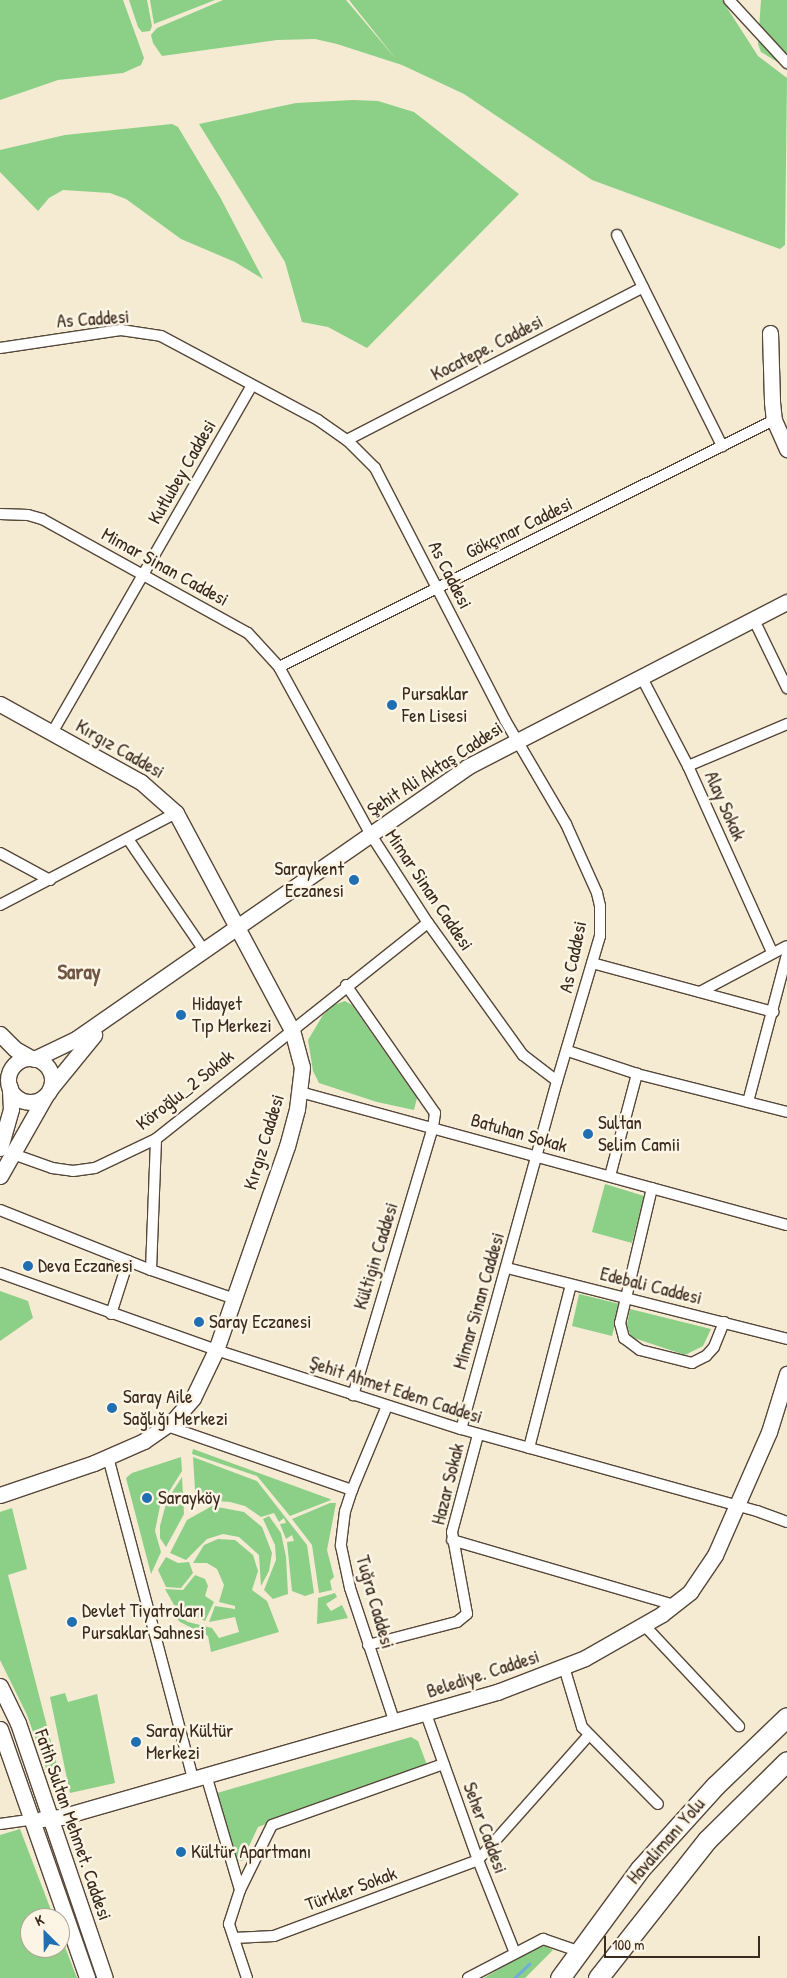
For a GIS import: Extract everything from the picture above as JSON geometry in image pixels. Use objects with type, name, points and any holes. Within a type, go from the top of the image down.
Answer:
[{"type":"highway","name":"Havalimanı Yolu","points":[[560,1978],[577,1951],[640,1870],[688,1814],[787,1717]]},
{"type":"highway","name":"Havalimanı Yolu","points":[[598,1978],[707,1840],[787,1761]]},
{"type":"street","points":[[729,0],[787,62]]},
{"type":"street","points":[[617,235],[722,446]]},
{"type":"street","name":"Kocatepe. Caddesi","points":[[347,440],[643,287]]},
{"type":"street","name":"As Caddesi","points":[[0,348],[121,330],[161,336],[318,420],[347,440],[375,468],[516,740],[566,824],[591,876],[600,906],[600,936],[568,1051],[557,1081]]},
{"type":"street","points":[[770,333],[774,420],[787,449]]},
{"type":"street","name":"Kutlubey Caddesi","points":[[52,733],[252,385]]},
{"type":"street","name":"Gökçınar Caddesi","points":[[279,667],[774,420]]},
{"type":"street","name":"Mimar Sinan Caddesi","points":[[0,514],[28,515],[42,519],[248,633],[279,667],[371,835],[428,923],[523,1055],[557,1081],[461,1430]]},
{"type":"street","name":"Şehit Ali Aktaş Caddesi","points":[[0,1176],[11,1110],[9,1084],[13,1067],[76,1039],[205,952],[460,772],[516,740],[642,678],[787,602]]},
{"type":"street","points":[[754,620],[787,688]]},
{"type":"street","name":"Alay Sokak","points":[[642,678],[688,766],[772,952]]},
{"type":"street","name":"Kırgız Caddesi","points":[[0,704],[152,789],[176,814],[239,928],[292,1030],[302,1067],[300,1092],[287,1146],[232,1298],[216,1350],[193,1398],[167,1426],[144,1441],[108,1457],[0,1495]]},
{"type":"street","points":[[688,766],[787,724]]},
{"type":"street","points":[[0,905],[176,814]]},
{"type":"street","points":[[128,839],[205,952]]},
{"type":"street","points":[[0,853],[50,880]]},
{"type":"street","name":"Köroğlu_2 Sokak","points":[[4,1146],[52,1168],[73,1171],[95,1168],[156,1139],[346,985],[428,923]]},
{"type":"street","points":[[700,992],[772,952],[787,946]]},
{"type":"street","points":[[748,1102],[774,1012],[787,954]]},
{"type":"street","points":[[592,963],[774,1012]]},
{"type":"street","points":[[346,985],[435,1113],[433,1127]]},
{"type":"street","name":"Şehit Ali Aktaş Caddesi","points":[[4,1146],[86,1042],[126,1005]]},
{"type":"street","points":[[0,1034],[15,1049],[44,1064],[51,1073],[48,1092],[36,1101],[25,1101],[9,1084],[0,1066]]},
{"type":"street","points":[[568,1051],[637,1074],[787,1112]]},
{"type":"street","points":[[610,1176],[637,1074]]},
{"type":"street","name":"Batuhan Sokak","points":[[300,1092],[787,1225]]},
{"type":"street","name":"Kültigin Caddesi","points":[[353,1395],[433,1127]]},
{"type":"street","points":[[151,1270],[156,1139]]},
{"type":"street","points":[[652,1188],[620,1323],[624,1338],[640,1350],[692,1363],[706,1356],[720,1337],[724,1322]]},
{"type":"street","points":[[0,1210],[151,1270],[232,1298]]},
{"type":"street","points":[[111,1314],[128,1261]]},
{"type":"street","name":"Edebali Caddesi","points":[[507,1268],[787,1339]]},
{"type":"street","name":"Şehit Ahmet Edem Caddesi","points":[[0,1273],[216,1350],[461,1430],[739,1506],[787,1522]]},
{"type":"street","points":[[529,1448],[571,1285]]},
{"type":"street","name":"Belediye. Caddesi","points":[[42,1819],[426,1714],[564,1667],[644,1625],[674,1605],[708,1569],[739,1506],[769,1432],[787,1374]]},
{"type":"street","name":"Tuğra Caddesi","points":[[387,1406],[345,1511],[341,1546],[350,1588],[394,1723]]},
{"type":"street","points":[[167,1426],[352,1490]]},
{"type":"street","name":"Hazar Sokak","points":[[368,1645],[457,1622],[466,1616],[468,1610],[452,1540],[478,1435]]},
{"type":"street","points":[[108,1457],[199,1777],[240,1890]]},
{"type":"street","points":[[452,1540],[674,1605]]},
{"type":"street","points":[[644,1625],[739,1726]]},
{"type":"street","points":[[564,1667],[582,1728],[658,1804]]},
{"type":"street","name":"Fatih Sultan Mehmet. Caddesi","points":[[0,1686],[18,1723],[42,1819],[87,1978]]},
{"type":"street","name":"Seher Caddesi","points":[[426,1714],[478,1860],[515,1953]]},
{"type":"street","name":"Fatih Sultan Mehmet. Caddesi","points":[[0,1729],[42,1819],[105,1978]]},
{"type":"street","points":[[478,1860],[588,1736]]},
{"type":"street","points":[[247,1978],[229,1924],[240,1890],[272,1824],[443,1764]]},
{"type":"street","points":[[0,1824],[42,1819]]},
{"type":"street","name":"Türkler Sokak","points":[[234,1938],[274,1936],[478,1860]]},
{"type":"street","points":[[468,1978],[543,1939],[577,1951]]},
{"type":"green space","points":[[0,0],[123,0],[144,58],[141,65],[123,73],[58,80],[0,100]]},
{"type":"green space","points":[[129,0],[147,0],[152,26],[150,31],[142,32],[138,27]]},
{"type":"green space","points":[[150,0],[215,0],[154,24]]},
{"type":"green space","points":[[223,0],[346,0],[396,59],[349,0],[722,0],[758,56],[787,78],[785,245],[780,249],[592,180],[464,94],[402,65],[337,44],[315,39],[277,40],[162,56],[153,43],[151,35],[157,28]]},
{"type":"green space","points":[[761,0],[787,0],[787,68],[761,52],[758,44]]},
{"type":"green space","points":[[353,100],[378,101],[414,112],[519,194],[367,348],[328,327],[302,322],[285,262],[199,124],[296,103]]},
{"type":"green space","points":[[172,124],[178,127],[220,197],[263,279],[235,262],[181,239],[126,199],[110,193],[63,190],[49,198],[38,211],[0,172],[0,150],[65,135]]},
{"type":"green space","points":[[345,1001],[352,1005],[417,1098],[414,1110],[377,1102],[319,1083],[313,1071],[308,1040],[323,1015],[334,1005]]},
{"type":"green space","points":[[605,1184],[644,1196],[632,1243],[592,1232]]},
{"type":"green space","points":[[0,1291],[28,1301],[33,1318],[0,1341]]},
{"type":"green space","points":[[579,1294],[620,1304],[612,1336],[572,1326]]},
{"type":"green space","points":[[630,1309],[711,1329],[703,1346],[685,1355],[631,1337],[627,1325]]},
{"type":"green space","points":[[193,1449],[331,1500],[290,1516],[257,1476],[192,1454]]},
{"type":"green space","points":[[181,1457],[182,1471],[160,1506],[155,1531],[161,1552],[151,1574],[126,1478],[132,1473]]},
{"type":"green space","points":[[193,1457],[257,1481],[307,1545],[314,1593],[305,1596],[292,1591],[287,1542],[294,1541],[292,1535],[286,1539],[280,1524],[286,1523],[284,1518],[279,1522],[274,1513],[261,1517],[245,1506],[230,1502],[217,1501],[196,1506]]},
{"type":"green space","points":[[182,1477],[184,1514],[166,1547],[160,1538],[160,1526],[167,1500]]},
{"type":"green space","points":[[330,1503],[336,1503],[327,1550],[334,1577],[330,1581],[332,1590],[319,1593],[312,1545],[292,1519]]},
{"type":"green space","points":[[212,1506],[244,1512],[262,1527],[272,1553],[269,1571],[261,1586],[259,1555],[239,1537],[223,1534],[207,1539],[186,1560],[170,1553],[187,1520]]},
{"type":"green space","points":[[12,1508],[27,1569],[8,1575],[66,1800],[58,1802],[27,1715],[0,1660],[0,1512]]},
{"type":"green space","points":[[269,1516],[281,1533],[286,1557],[288,1594],[273,1599],[264,1590],[276,1560],[275,1545],[263,1519]]},
{"type":"green space","points":[[218,1539],[235,1540],[253,1555],[258,1571],[252,1590],[267,1601],[279,1632],[211,1652],[208,1636],[180,1622],[172,1613],[188,1622],[212,1628],[219,1638],[239,1632],[235,1617],[209,1622],[215,1606],[235,1609],[235,1606],[219,1602],[224,1585],[217,1569],[207,1563],[193,1563],[204,1545]]},
{"type":"green space","points":[[166,1557],[178,1563],[189,1562],[193,1573],[181,1588],[166,1587],[158,1570]]},
{"type":"green space","points":[[195,1575],[205,1579],[208,1586],[205,1596],[214,1602],[205,1621],[174,1605],[165,1589],[183,1590]]},
{"type":"green space","points":[[335,1593],[337,1597],[326,1604],[331,1611],[342,1605],[348,1618],[317,1624],[318,1598]]},
{"type":"green space","points":[[65,1693],[68,1702],[97,1694],[115,1783],[70,1793],[50,1697]]},
{"type":"green space","points":[[411,1737],[418,1741],[427,1765],[258,1827],[242,1861],[231,1860],[212,1798],[217,1793]]},
{"type":"green space","points":[[20,1829],[50,1908],[20,1908],[20,1958],[69,1958],[77,1978],[0,1978],[0,1835]]},
{"type":"green space","points":[[541,1944],[553,1950],[525,1978],[484,1978]]},
{"type":"waterway","points":[[514,1978],[529,1964]]},
{"type":"place","name":"Pursaklar Fen Lisesi","points":[[392,705]]},
{"type":"place","name":"Saraykent Eczanesi","points":[[354,880]]},
{"type":"place","name":"Hidayet Tıp Merkezi","points":[[181,1015]]},
{"type":"place","name":"Sultan Selim Camii","points":[[588,1134]]},
{"type":"place","name":"Deva Eczanesi","points":[[28,1266]]},
{"type":"place","name":"Saray Eczanesi","points":[[199,1322]]},
{"type":"place","name":"Saray Aile Sağlığı Merkezi","points":[[112,1408]]},
{"type":"place","name":"Sarayköy","points":[[147,1498]]},
{"type":"place","name":"Devlet Tiyatroları Pursaklar Sahnesi","points":[[72,1622]]},
{"type":"place","name":"Saray Kültür Merkezi","points":[[136,1742]]},
{"type":"place","name":"Kültür Apartmanı","points":[[181,1852]]},
{"type":"district","name":"Saray","points":[[79,972]]}]
